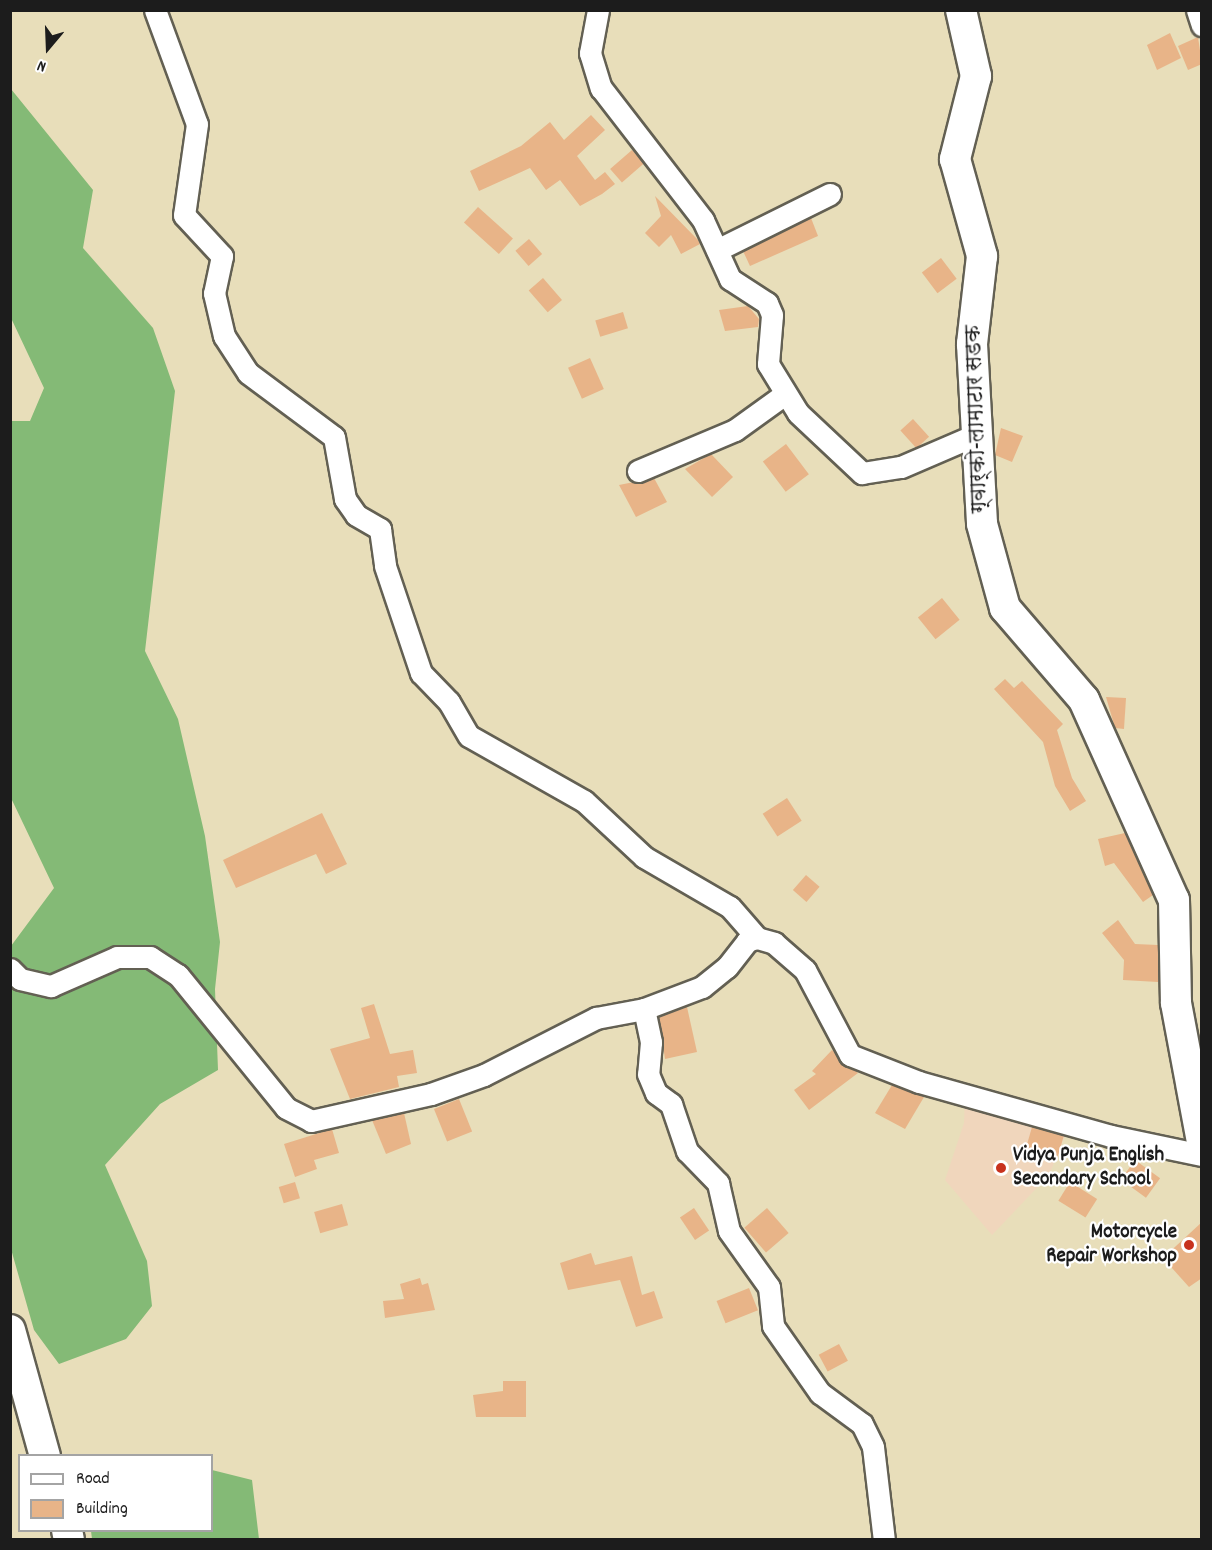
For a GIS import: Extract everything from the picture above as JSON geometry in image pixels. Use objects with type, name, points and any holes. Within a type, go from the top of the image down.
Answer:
[{"type":"main road","name":"ग्वार्को-लामाटार सडक","points":[[961,10],[976,76],[955,159],[982,256],[972,344],[980,433],[976,479],[982,524],[1005,608],[1084,700],[1174,900],[1176,1003],[1200,1128]]},
{"type":"main road","points":[[10,1330],[45,1454]]},
{"type":"street","points":[[155,10],[197,124],[184,215],[222,256],[214,293],[224,336],[248,373],[334,437],[345,499],[356,515],[380,529],[385,566],[421,672],[449,702],[469,736],[584,801],[644,857],[730,907],[757,938],[774,943],[805,970],[850,1055],[919,1082],[1111,1136],[1202,1155]]},
{"type":"street","points":[[598,10],[590,53],[601,88],[703,220],[730,279],[767,303],[772,315],[768,364],[785,394],[862,473],[901,467],[980,433]]},
{"type":"street","points":[[1197,10],[1202,25]]},
{"type":"street","points":[[717,250],[830,194]]},
{"type":"street","points":[[638,471],[735,430],[785,394]]},
{"type":"street","points":[[10,969],[20,979],[51,986],[117,957],[150,957],[178,975],[286,1108],[311,1121],[431,1095],[484,1075],[596,1018],[644,1009],[702,987],[728,967],[747,941],[757,938]]},
{"type":"street","points":[[644,1009],[651,1042],[648,1074],[656,1093],[671,1104],[687,1151],[718,1183],[720,1209],[729,1231],[769,1287],[773,1326],[820,1393],[862,1424],[873,1447],[884,1539]]},
{"type":"shaded area","name":"Vidya Punja English Secondary School","points":[[965,1097],[1065,1136],[1049,1175],[992,1235],[945,1180],[964,1123]]},
{"type":"green space","points":[[11,89],[93,190],[83,248],[153,328],[175,391],[145,651],[178,719],[205,836],[220,942],[215,989],[218,1070],[160,1104],[105,1165],[147,1261],[152,1306],[126,1339],[59,1364],[34,1330],[11,1249],[11,946],[54,888],[11,798],[11,421],[30,421],[44,388],[11,318]]},
{"type":"green space","points":[[213,1470],[252,1480],[259,1539],[92,1539],[91,1532],[213,1532]]},
{"type":"building","points":[[1170,33],[1181,58],[1157,70],[1147,45]]},
{"type":"building","points":[[1198,37],[1202,64],[1188,70],[1178,46]]},
{"type":"building","points":[[591,115],[605,130],[577,156],[595,180],[605,172],[615,184],[602,194],[580,206],[560,180],[546,190],[530,168],[479,191],[470,171],[521,146],[550,122],[564,140]]},
{"type":"building","points":[[632,150],[644,164],[622,183],[610,169]]},
{"type":"building","points":[[655,196],[700,244],[681,254],[671,235],[659,247],[645,233],[661,216]]},
{"type":"building","points":[[478,207],[513,238],[499,254],[464,223]]},
{"type":"building","points":[[811,218],[818,236],[750,266],[743,251]]},
{"type":"building","points":[[529,239],[542,254],[529,266],[515,251]]},
{"type":"building","points":[[941,258],[957,279],[937,293],[922,272]]},
{"type":"building","points":[[543,278],[562,300],[548,312],[529,290]]},
{"type":"building","points":[[748,306],[759,319],[758,327],[725,331],[719,310]]},
{"type":"building","points":[[623,312],[628,328],[600,337],[595,320]]},
{"type":"building","points":[[590,358],[604,389],[582,399],[568,368]]},
{"type":"building","points":[[913,419],[929,437],[916,448],[900,430]]},
{"type":"building","points":[[1001,428],[1023,436],[1012,462],[995,455]]},
{"type":"building","points":[[786,444],[809,474],[786,492],[763,461]]},
{"type":"building","points":[[711,454],[733,477],[712,497],[685,469]]},
{"type":"building","points":[[654,478],[667,502],[636,517],[619,485]]},
{"type":"building","points":[[942,598],[960,620],[936,639],[918,618]]},
{"type":"building","points":[[1005,679],[1014,688],[1022,681],[1063,724],[1057,730],[1072,778],[1086,801],[1070,811],[1055,786],[1043,742],[994,689]]},
{"type":"building","points":[[1106,697],[1126,698],[1124,729],[1115,728]]},
{"type":"building","points":[[787,798],[802,821],[777,836],[763,814]]},
{"type":"building","points":[[322,813],[347,864],[326,874],[316,854],[236,888],[223,860]]},
{"type":"building","points":[[1125,833],[1153,895],[1143,902],[1114,863],[1105,866],[1098,839]]},
{"type":"building","points":[[806,875],[820,887],[806,902],[793,890]]},
{"type":"building","points":[[1118,920],[1135,944],[1158,945],[1158,982],[1123,980],[1124,960],[1102,933]]},
{"type":"building","points":[[374,1004],[390,1054],[413,1050],[417,1073],[397,1076],[399,1087],[350,1099],[330,1049],[370,1038],[361,1008]]},
{"type":"building","points":[[687,1007],[697,1052],[665,1059],[659,1017]]},
{"type":"building","points":[[832,1050],[858,1073],[809,1110],[794,1090],[816,1074],[812,1071]]},
{"type":"building","points":[[892,1085],[924,1097],[905,1129],[875,1113]]},
{"type":"building","points":[[459,1099],[472,1131],[447,1142],[434,1109]]},
{"type":"building","points":[[404,1113],[411,1144],[386,1154],[372,1120]]},
{"type":"building","points":[[1032,1127],[1064,1136],[1057,1160],[1025,1151]]},
{"type":"building","points":[[332,1129],[339,1153],[314,1160],[317,1169],[295,1177],[284,1144]]},
{"type":"building","points":[[1135,1160],[1160,1178],[1146,1198],[1121,1179]]},
{"type":"building","points":[[295,1182],[300,1198],[284,1203],[279,1187]]},
{"type":"building","points":[[1070,1182],[1097,1199],[1085,1218],[1058,1201]]},
{"type":"building","points":[[342,1204],[348,1225],[320,1233],[314,1212]]},
{"type":"building","points":[[694,1208],[709,1230],[695,1240],[680,1218]]},
{"type":"building","points":[[767,1208],[789,1233],[766,1253],[744,1228]]},
{"type":"building","name":"Motorcycle Repair Workshop","points":[[1202,1222],[1202,1278],[1189,1287],[1163,1258]]},
{"type":"building","points":[[591,1253],[595,1265],[632,1256],[642,1295],[654,1291],[663,1318],[636,1327],[620,1280],[568,1290],[560,1263]]},
{"type":"building","points":[[420,1278],[422,1285],[428,1283],[435,1310],[385,1318],[383,1301],[404,1299],[400,1284]]},
{"type":"building","points":[[749,1288],[758,1310],[726,1323],[717,1301]]},
{"type":"building","points":[[839,1344],[848,1361],[828,1372],[819,1355]]},
{"type":"building","points":[[503,1381],[526,1381],[526,1417],[476,1417],[473,1395],[503,1391]]},
{"type":"place","name":"Vidya Punja English Secondary School","points":[[1001,1168]]},
{"type":"place","name":"Motorcycle Repair Workshop","points":[[1189,1245]]}]
